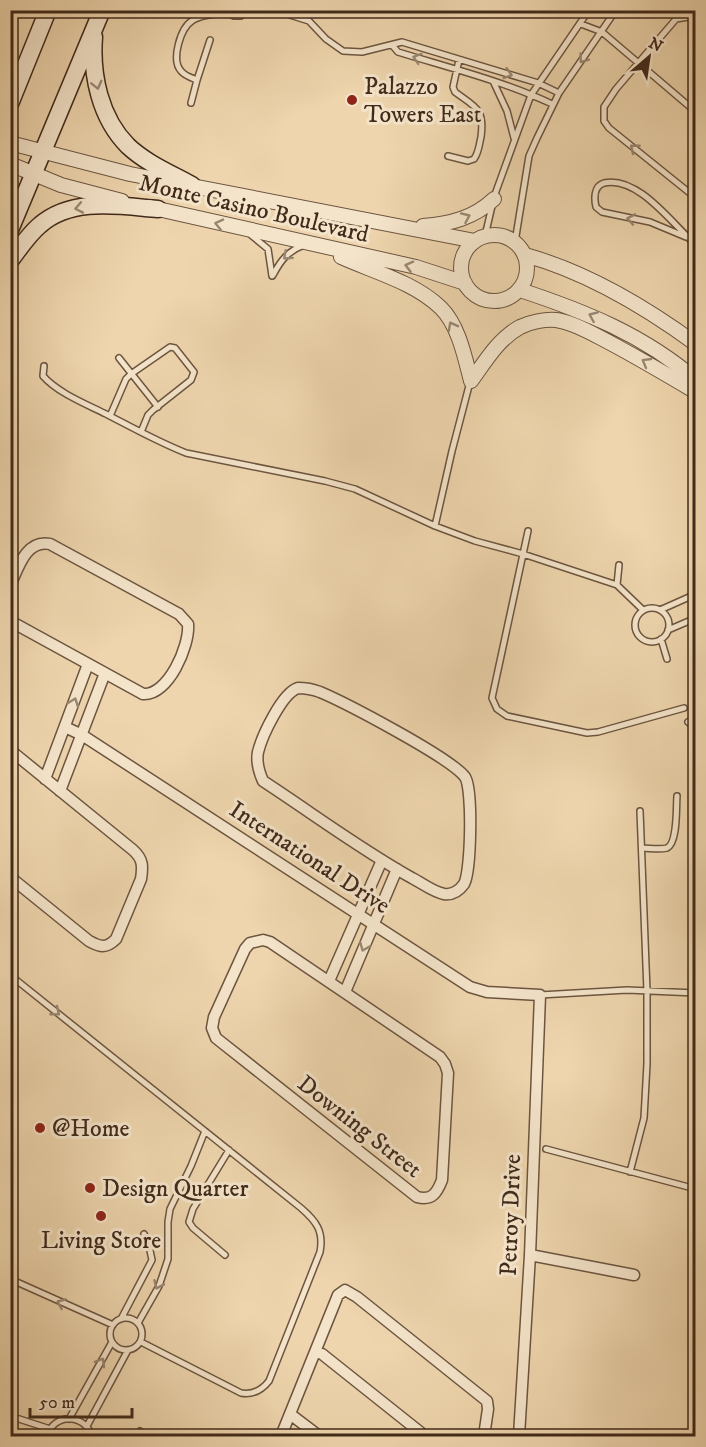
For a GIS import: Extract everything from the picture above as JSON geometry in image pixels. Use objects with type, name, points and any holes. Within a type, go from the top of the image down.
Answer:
[{"type":"main road","points":[[10,104],[48,10]]},
{"type":"main road","points":[[10,230],[102,10]]},
{"type":"main road","points":[[95,27],[95,78],[111,125],[128,146],[147,160],[192,185]]},
{"type":"main road","points":[[10,76],[39,33]]},
{"type":"main road","points":[[10,261],[41,224],[58,214],[77,208],[104,205],[158,210]]},
{"type":"street","name":"Monte Casino Boulevard","points":[[10,143],[130,174],[391,225],[480,238]]},
{"type":"street","name":"Monte Casino Boulevard","points":[[10,164],[67,187],[242,230],[416,267],[465,283]]},
{"type":"street","points":[[391,225],[424,226],[451,222],[482,209],[494,199]]},
{"type":"street","points":[[501,235],[515,242],[525,255],[527,276],[520,290],[512,296],[492,301],[481,298],[465,283],[461,265],[463,256],[480,238],[501,235]]},
{"type":"street","points":[[309,243],[419,291],[442,309],[454,327],[471,381]]},
{"type":"street","points":[[525,255],[580,275],[652,312],[696,344]]},
{"type":"street","points":[[520,290],[572,307],[628,332],[696,380]]},
{"type":"street","points":[[471,381],[487,357],[504,338],[520,327],[544,320],[558,320],[586,330],[629,352],[696,392]]},
{"type":"street","points":[[10,586],[25,555],[31,548],[42,543],[61,549],[179,614],[188,624],[189,633],[177,664],[165,685],[158,691],[143,694],[10,621]]},
{"type":"street","points":[[45,779],[88,664]]},
{"type":"street","points":[[60,790],[105,673]]},
{"type":"street","points":[[307,688],[320,692],[442,758],[464,777],[469,786],[470,838],[467,873],[463,886],[450,894],[439,893],[397,869],[263,781],[258,764],[258,752],[277,708],[291,690],[307,688]]},
{"type":"street","name":"International Drive","points":[[65,727],[82,735],[470,987],[487,992],[540,995]]},
{"type":"street","points":[[10,750],[133,850],[140,856],[143,863],[141,879],[116,939],[110,945],[102,947],[88,941],[10,877]]},
{"type":"street","points":[[329,981],[382,860]]},
{"type":"street","points":[[345,992],[397,869]]},
{"type":"street","name":"Downing Street","points":[[256,940],[270,942],[345,992],[440,1057],[445,1064],[448,1074],[442,1180],[438,1192],[431,1197],[423,1199],[417,1197],[213,1034],[214,1017],[245,949],[256,940]]},
{"type":"street","name":"Petroy Drive","points":[[519,1437],[530,1255],[540,995]]},
{"type":"street","points":[[530,1255],[634,1275]]},
{"type":"street","points":[[281,1437],[338,1295],[343,1291],[350,1292],[487,1401],[484,1437]]},
{"type":"street","points":[[315,1352],[322,1354],[425,1437]]},
{"type":"street","points":[[290,1414],[319,1437]]},
{"type":"lane","points":[[198,80],[186,75],[177,65],[177,54],[183,33],[193,20],[223,11],[234,16],[241,16],[247,10]]},
{"type":"lane","points":[[274,10],[309,21],[326,39],[343,51],[362,52],[402,42],[538,83],[558,93]]},
{"type":"lane","points":[[480,238],[531,94],[589,10]]},
{"type":"lane","points":[[515,242],[529,156],[558,93],[616,10]]},
{"type":"lane","points":[[696,21],[688,17],[676,19],[638,62],[604,107],[604,121],[609,128],[696,198]]},
{"type":"lane","points":[[581,24],[602,32],[694,108]]},
{"type":"lane","points":[[192,104],[210,40]]},
{"type":"lane","points":[[392,45],[399,52],[531,94],[552,105]]},
{"type":"lane","points":[[448,156],[468,161],[474,159],[478,151],[483,122],[480,111],[455,92],[453,83],[459,60]]},
{"type":"lane","points":[[493,81],[507,111],[515,140]]},
{"type":"lane","points":[[686,237],[650,222],[602,212],[596,207],[594,198],[596,190],[600,184],[606,182],[624,184],[633,188],[657,207],[696,245]]},
{"type":"lane","points":[[242,230],[255,237],[268,249],[272,276],[284,256],[291,250],[309,243]]},
{"type":"lane","points":[[110,416],[126,379],[170,347],[175,348],[194,375],[148,416],[141,432]]},
{"type":"lane","points":[[119,358],[159,407]]},
{"type":"lane","points":[[44,366],[43,376],[48,381],[110,416],[186,453],[314,478],[355,489],[435,526],[475,541],[617,585],[643,610]]},
{"type":"lane","points":[[435,526],[471,381]]},
{"type":"lane","points":[[528,531],[492,698],[497,709],[507,716],[587,733],[684,708]]},
{"type":"lane","points":[[617,585],[619,565]]},
{"type":"lane","points":[[696,594],[660,610],[648,608],[643,610],[636,619],[636,631],[639,636],[649,641],[661,639],[668,630],[696,618]]},
{"type":"lane","points":[[660,610],[668,619],[668,630]]},
{"type":"lane","points":[[661,639],[667,659]]},
{"type":"lane","points":[[688,722],[696,728]]},
{"type":"lane","points":[[642,848],[665,849],[670,845],[674,838],[677,796]]},
{"type":"lane","points":[[630,1172],[644,1118],[646,1091],[647,991],[640,811]]},
{"type":"lane","points":[[10,975],[229,1150],[314,1220],[320,1230],[322,1241],[320,1252],[269,1381],[256,1392],[249,1395],[241,1394],[141,1342]]},
{"type":"lane","points":[[540,995],[627,990],[696,993]]},
{"type":"lane","points":[[138,1323],[159,1286],[168,1259],[170,1209],[205,1131]]},
{"type":"lane","points":[[546,1149],[696,1189]]},
{"type":"lane","points":[[225,1254],[193,1228],[189,1222],[193,1209],[229,1150]]},
{"type":"lane","points":[[121,1319],[127,1318],[138,1323],[142,1331],[141,1342],[138,1346],[128,1350],[118,1348],[112,1342],[110,1335],[113,1325],[121,1319],[152,1260],[144,1234]]},
{"type":"lane","points":[[10,1279],[113,1325]]},
{"type":"lane","points":[[69,1419],[112,1342]]},
{"type":"lane","points":[[87,1426],[128,1350]]},
{"type":"lane","points":[[10,1416],[50,1430]]},
{"type":"lane","points":[[47,1437],[58,1421],[69,1419],[81,1421],[87,1426],[92,1437]]},
{"type":"place","name":"Palazzo Towers East","points":[[352,100]]},
{"type":"place","name":"@Home","points":[[40,1128]]},
{"type":"place","name":"Design Quarter","points":[[90,1188]]},
{"type":"place","name":"Living Store","points":[[101,1216]]}]
